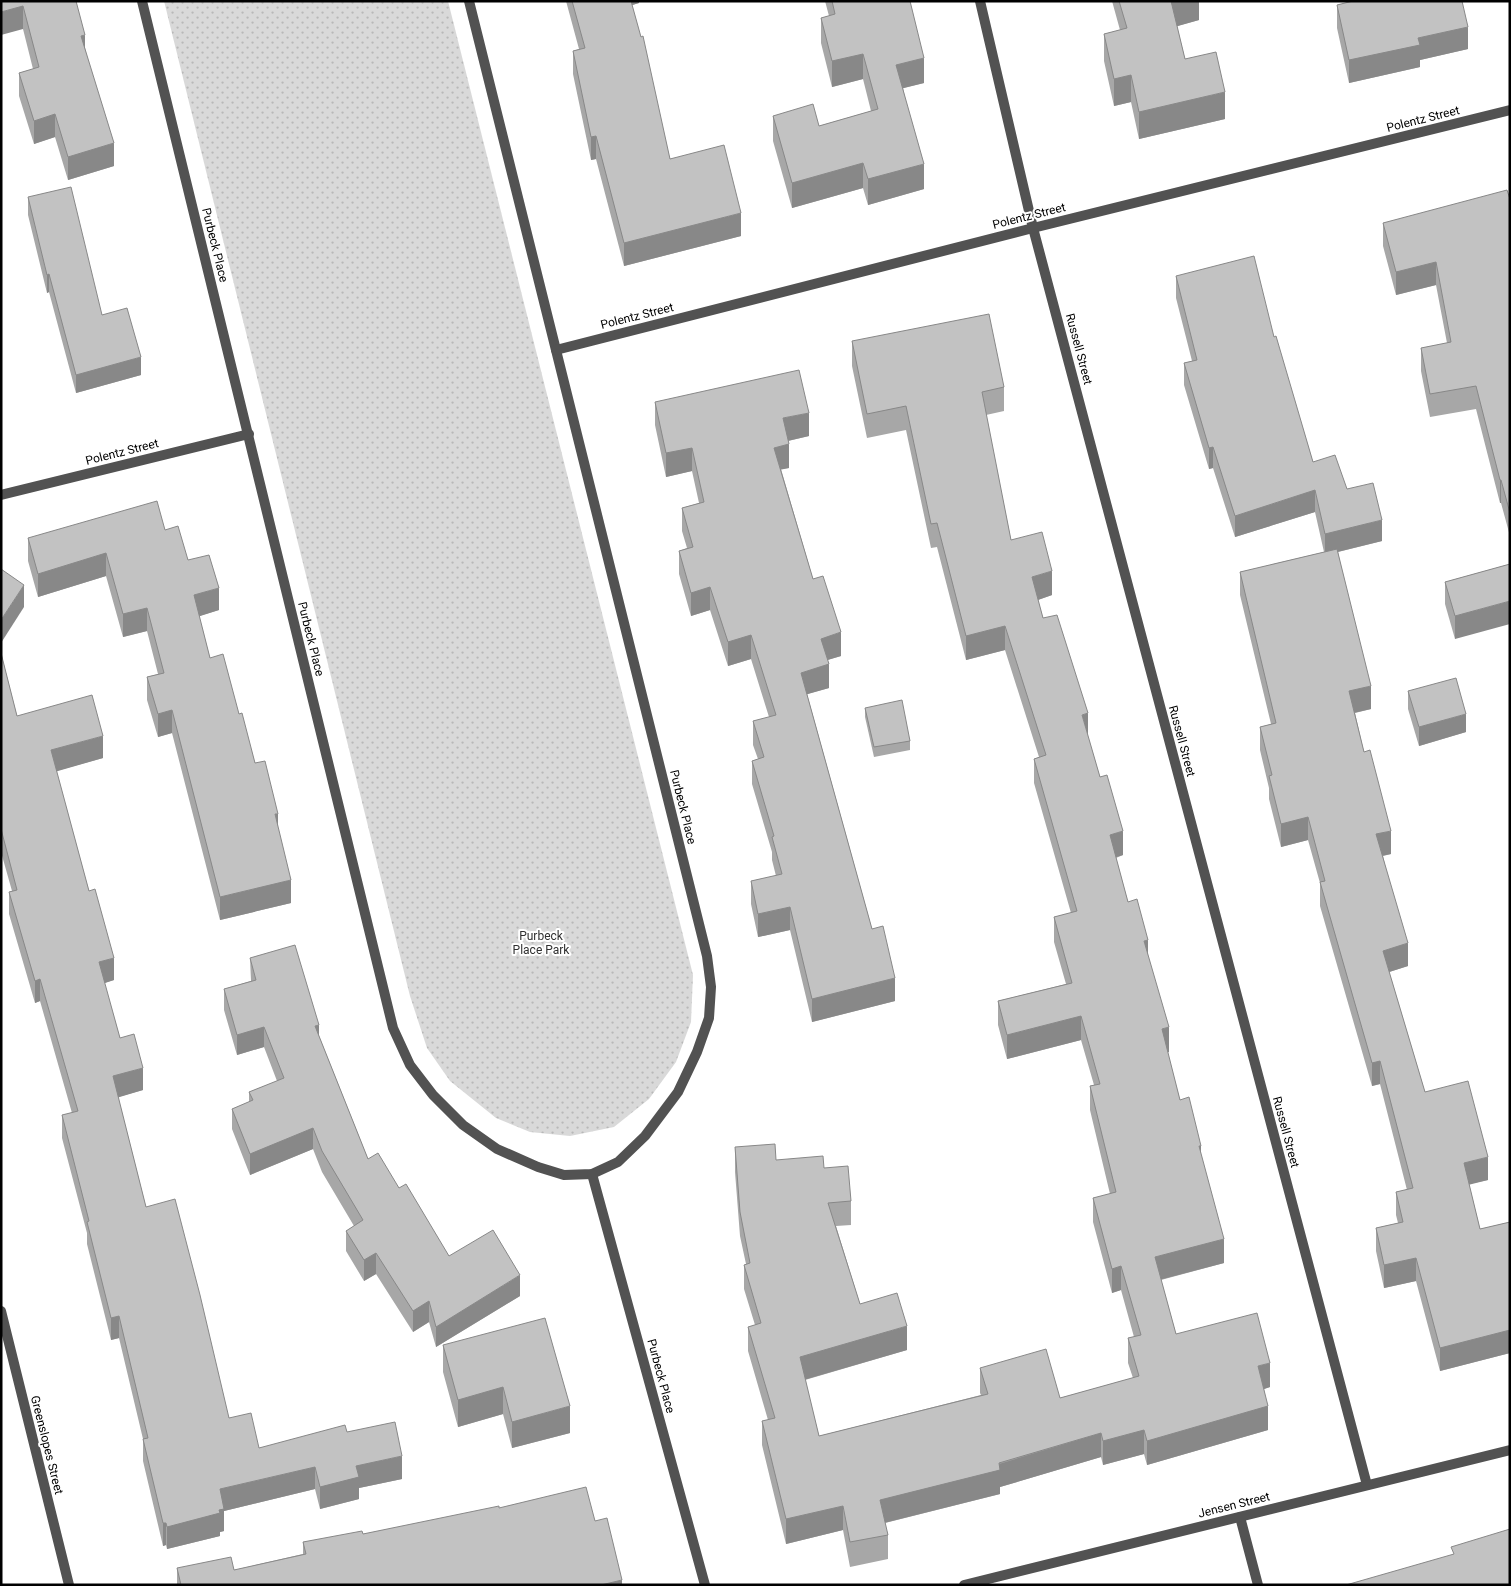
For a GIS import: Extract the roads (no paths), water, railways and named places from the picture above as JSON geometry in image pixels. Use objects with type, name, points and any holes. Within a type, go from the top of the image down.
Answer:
[{"type":"street","name":"Purbeck Place","points":[[142,1],[393,1028],[410,1065],[433,1095],[463,1125],[497,1149],[538,1167],[564,1175],[592,1174],[618,1162],[645,1136],[678,1092],[697,1052],[709,1018],[711,987],[707,956],[469,1]]},
{"type":"street","name":"Russell Street","points":[[980,1],[1033,228],[1367,1485]]},
{"type":"street","name":"Polentz Street","points":[[556,350],[1033,228],[1510,110]]},
{"type":"street","name":"Polentz Street","points":[[1,495],[249,434]]},
{"type":"street","name":"Purbeck Place","points":[[592,1174],[706,1585]]},
{"type":"street","name":"Greenslopes Street","points":[[1,1311],[69,1585]]},
{"type":"street","name":"Jensen Street","points":[[964,1585],[1510,1450]]},
{"type":"street","points":[[1240,1517],[1258,1585]]},
{"type":"park label","name":"Purbeck Place Park","points":[[541,943]]}]
